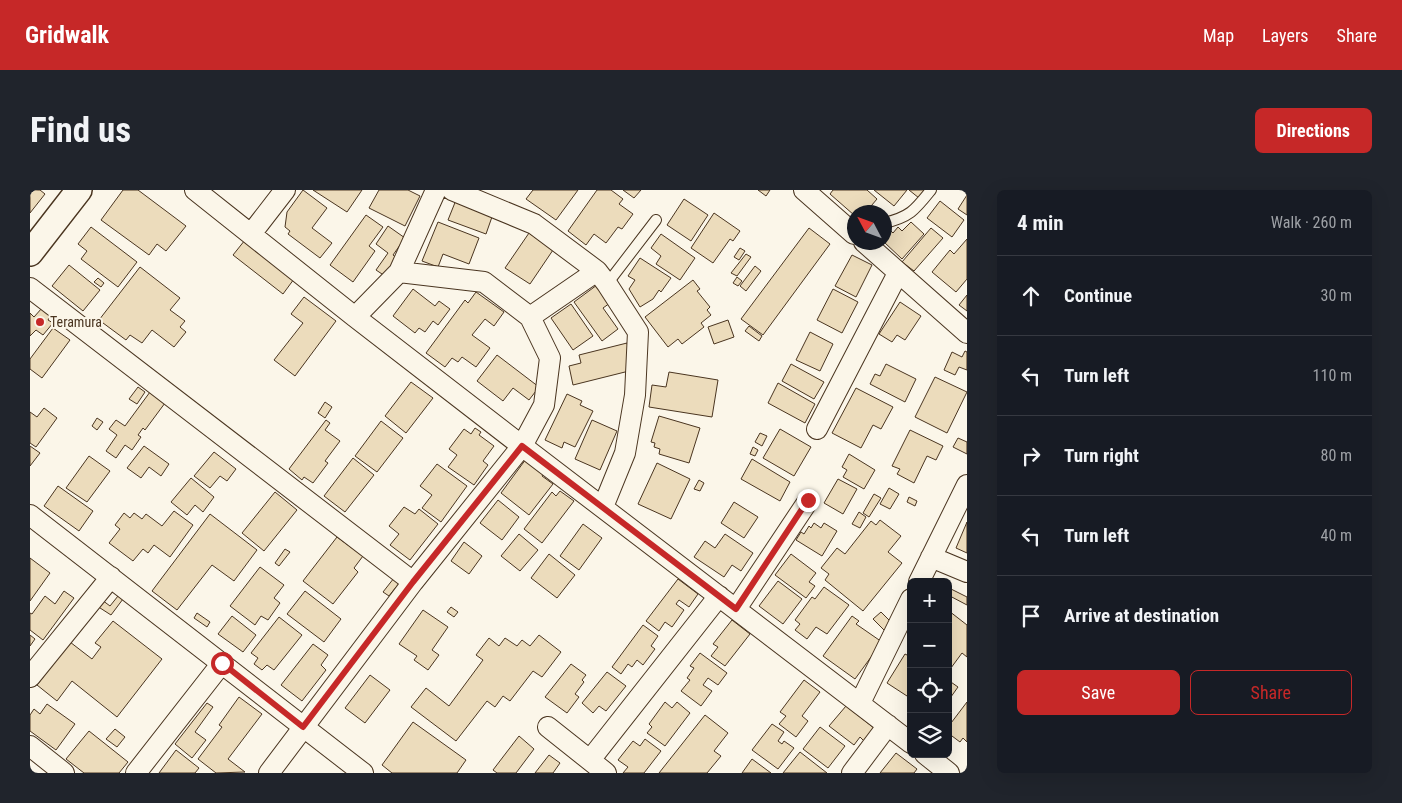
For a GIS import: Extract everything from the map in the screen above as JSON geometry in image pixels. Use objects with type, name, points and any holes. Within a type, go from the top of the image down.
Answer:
[{"type":"street","points":[[30,254],[79,190]]},
{"type":"street","points":[[195,190],[522,446],[907,740]]},
{"type":"street","points":[[251,234],[285,190]]},
{"type":"street","points":[[355,317],[399,272],[436,190]]},
{"type":"street","points":[[452,190],[534,224],[602,278],[638,332],[635,395],[625,453],[603,507]]},
{"type":"street","points":[[804,190],[847,226]]},
{"type":"street","points":[[873,250],[967,333]]},
{"type":"street","points":[[269,773],[413,582],[522,446],[544,405],[550,358],[530,317],[484,282],[399,272]]},
{"type":"street","points":[[817,429],[898,273]]},
{"type":"street","points":[[530,317],[602,278]]},
{"type":"street","points":[[30,288],[413,582]]},
{"type":"street","points":[[921,578],[967,485]]},
{"type":"street","points":[[736,609],[808,500]]},
{"type":"street","points":[[30,514],[363,773]]},
{"type":"street","points":[[931,558],[967,572]]},
{"type":"street","points":[[30,677],[111,577]]},
{"type":"street","points":[[590,760],[719,596]]},
{"type":"street","points":[[860,703],[907,607]]},
{"type":"street","points":[[136,773],[222,663]]},
{"type":"street","points":[[852,773],[888,725]]},
{"type":"street","points":[[548,727],[606,773]]},
{"type":"street","points":[[30,746],[64,773]]},
{"type":"street","points":[[930,758],[949,773]]},
{"type":"lane","points":[[892,221],[910,214],[932,190]]},
{"type":"lane","points":[[602,278],[656,220]]},
{"type":"building","points":[[30,190],[40,190],[45,194],[30,213]]},
{"type":"building","points":[[123,190],[138,190],[186,226],[166,251],[157,244],[149,255],[101,220]]},
{"type":"building","points":[[303,190],[327,208],[312,228],[332,243],[320,258],[288,234],[290,231],[285,227],[287,212]]},
{"type":"building","points":[[313,190],[362,190],[347,212]]},
{"type":"building","points":[[379,190],[408,190],[420,196],[405,226],[369,208]]},
{"type":"building","points":[[533,190],[578,190],[556,220],[526,199]]},
{"type":"building","points":[[597,190],[611,190],[623,199],[619,204],[633,214],[622,229],[618,227],[606,243],[594,234],[586,245],[568,231]]},
{"type":"building","points":[[623,190],[641,190],[634,198]]},
{"type":"building","points":[[758,190],[770,190],[766,196]]},
{"type":"building","points":[[833,190],[867,190],[877,199],[872,205],[847,205],[847,209],[830,194]]},
{"type":"building","points":[[874,190],[907,190],[894,206]]},
{"type":"building","points":[[909,190],[926,190],[919,198]]},
{"type":"building","points":[[967,195],[967,215],[958,209]]},
{"type":"building","points":[[684,199],[708,215],[691,241],[667,225]]},
{"type":"building","points":[[456,200],[493,214],[486,234],[448,220]]},
{"type":"building","points":[[940,201],[964,220],[952,237],[927,218]]},
{"type":"building","points":[[714,213],[740,231],[733,241],[730,239],[713,263],[691,248]]},
{"type":"building","points":[[366,215],[383,227],[369,246],[375,251],[353,282],[330,265]]},
{"type":"building","points":[[438,222],[479,238],[469,264],[443,254],[438,267],[422,261]]},
{"type":"building","points":[[911,222],[924,234],[902,259],[892,250],[892,232],[898,227],[902,231]]},
{"type":"building","points":[[388,226],[405,238],[393,255],[397,258],[385,276],[376,270],[388,253],[376,244]]},
{"type":"building","points":[[91,227],[137,262],[118,287],[81,259],[87,251],[78,244]]},
{"type":"building","points":[[809,228],[830,244],[763,335],[741,319]]},
{"type":"building","points":[[931,228],[943,238],[914,271],[902,262]]},
{"type":"building","points":[[529,233],[553,250],[530,284],[505,268]]},
{"type":"building","points":[[661,234],[695,258],[680,280],[656,264],[661,256],[651,248]]},
{"type":"building","points":[[967,239],[967,279],[956,292],[932,272],[950,250],[954,254]]},
{"type":"building","points":[[245,240],[294,279],[283,294],[233,255]]},
{"type":"building","points":[[740,248],[745,251],[739,260],[734,257]]},
{"type":"building","points":[[746,254],[751,257],[737,276],[731,273]]},
{"type":"building","points":[[852,255],[872,265],[856,297],[835,286]]},
{"type":"building","points":[[640,258],[671,278],[661,292],[659,290],[653,299],[640,307],[629,289],[635,280],[628,276]]},
{"type":"building","points":[[69,265],[100,290],[83,311],[52,286]]},
{"type":"building","points":[[755,266],[761,271],[746,291],[740,286]]},
{"type":"building","points":[[140,267],[180,298],[170,310],[185,321],[180,327],[186,332],[174,347],[152,330],[142,343],[130,335],[126,340],[99,320]]},
{"type":"building","points":[[737,277],[742,281],[738,286],[733,283]]},
{"type":"building","points":[[98,278],[104,283],[101,287],[94,282]]},
{"type":"building","points":[[693,280],[700,289],[697,291],[710,307],[707,310],[711,315],[701,323],[704,327],[682,344],[678,339],[668,347],[645,317]]},
{"type":"building","points":[[597,285],[610,303],[603,308],[618,329],[602,341],[574,302]]},
{"type":"building","points":[[413,289],[435,306],[439,301],[450,309],[438,325],[433,321],[425,332],[419,328],[415,333],[393,316]]},
{"type":"building","points":[[833,289],[858,302],[842,333],[817,320]]},
{"type":"building","points":[[476,292],[504,312],[494,326],[485,319],[472,335],[490,348],[476,367],[462,357],[458,362],[452,358],[445,367],[426,353],[465,300],[468,303]]},
{"type":"building","points":[[967,295],[967,311],[959,305]]},
{"type":"building","points":[[304,297],[336,321],[295,376],[274,360],[303,323],[291,314]]},
{"type":"building","points":[[900,302],[921,316],[905,340],[897,335],[892,342],[879,334]]},
{"type":"building","points":[[571,304],[593,336],[573,350],[551,318]]},
{"type":"building","name":"Teramura","points":[[42,308],[51,315],[48,320],[53,323],[43,335],[36,330],[30,336],[30,313],[34,317]]},
{"type":"building","points":[[728,320],[734,337],[714,344],[708,327]]},
{"type":"building","points":[[749,326],[762,336],[759,341],[745,331]]},
{"type":"building","points":[[53,328],[70,340],[42,378],[30,369],[30,359]]},
{"type":"building","points":[[810,332],[833,344],[820,371],[796,360]]},
{"type":"building","points":[[627,343],[633,370],[573,385],[569,366],[581,363],[579,355]]},
{"type":"building","points":[[965,351],[967,352],[967,370],[959,367],[955,375],[944,370],[952,352],[962,357]]},
{"type":"building","points":[[497,355],[539,387],[529,400],[513,388],[503,401],[477,381]]},
{"type":"building","points":[[791,364],[824,382],[814,399],[782,381]]},
{"type":"building","points":[[886,364],[916,379],[905,402],[870,384],[875,374],[880,376]]},
{"type":"building","points":[[669,372],[718,380],[712,417],[649,407],[652,385],[666,387]]},
{"type":"building","points":[[935,377],[967,392],[947,433],[915,417]]},
{"type":"building","points":[[411,382],[433,398],[406,433],[385,416]]},
{"type":"building","points":[[778,383],[815,404],[805,423],[768,403]]},
{"type":"building","points":[[138,387],[145,392],[137,404],[129,399]]},
{"type":"building","points":[[856,388],[893,407],[881,429],[873,425],[861,448],[832,433]]},
{"type":"building","points":[[150,392],[165,403],[145,430],[143,428],[138,435],[141,437],[132,450],[125,445],[116,458],[106,451],[117,435],[109,429],[116,420],[125,426]]},
{"type":"building","points":[[567,394],[582,401],[580,405],[593,411],[575,447],[564,442],[562,448],[545,440]]},
{"type":"building","points":[[325,402],[332,407],[325,418],[318,413]]},
{"type":"building","points":[[44,408],[57,418],[36,447],[30,443],[30,412],[37,417]]},
{"type":"building","points":[[659,416],[700,428],[689,463],[659,454],[660,449],[654,447],[655,443],[651,442]]},
{"type":"building","points":[[97,418],[103,422],[97,430],[92,426]]},
{"type":"building","points":[[326,420],[330,423],[325,430],[340,441],[325,461],[328,463],[313,483],[304,477],[302,480],[289,469]]},
{"type":"building","points":[[592,420],[617,431],[600,470],[575,459]]},
{"type":"building","points":[[381,421],[403,438],[377,472],[355,456]]},
{"type":"building","points":[[475,428],[481,432],[479,435],[494,446],[483,461],[488,465],[474,485],[448,467],[457,455],[449,449],[464,429],[471,434]]},
{"type":"building","points":[[780,429],[811,447],[794,476],[763,458]]},
{"type":"building","points":[[910,430],[943,446],[936,460],[927,456],[914,483],[897,474],[900,469],[892,466]]},
{"type":"building","points":[[760,433],[767,436],[762,446],[755,442]]},
{"type":"building","points":[[958,438],[967,442],[967,454],[953,447]]},
{"type":"building","points":[[30,446],[40,453],[30,466]]},
{"type":"building","points":[[144,446],[169,464],[161,476],[149,467],[141,478],[127,468]]},
{"type":"building","points":[[753,447],[758,450],[755,456],[750,454]]},
{"type":"building","points":[[214,452],[236,469],[227,481],[220,476],[210,488],[194,476]]},
{"type":"building","points":[[849,454],[875,470],[864,489],[843,477],[847,470],[842,467]]},
{"type":"building","points":[[89,456],[110,471],[87,502],[66,488]]},
{"type":"building","points":[[353,458],[374,475],[345,512],[324,496]]},
{"type":"building","points":[[526,459],[544,473],[542,476],[553,484],[529,515],[501,493]]},
{"type":"building","points":[[752,459],[790,482],[780,501],[741,479]]},
{"type":"building","points":[[657,463],[690,479],[671,519],[638,504]]},
{"type":"building","points":[[437,464],[467,486],[441,522],[422,508],[432,495],[420,486]]},
{"type":"building","points":[[191,478],[214,497],[203,512],[195,505],[187,515],[171,502]]},
{"type":"building","points":[[838,479],[857,489],[843,514],[824,503]]},
{"type":"building","points":[[699,480],[704,483],[700,491],[694,489]]},
{"type":"building","points":[[58,486],[93,511],[79,531],[44,506]]},
{"type":"building","points":[[889,488],[899,494],[890,509],[880,504]]},
{"type":"building","points":[[560,491],[574,501],[542,543],[524,529],[552,492],[556,496]]},
{"type":"building","points":[[275,492],[297,510],[264,551],[242,533]]},
{"type":"building","points":[[874,494],[881,498],[869,517],[863,513]]},
{"type":"building","points":[[909,497],[917,501],[915,506],[907,502]]},
{"type":"building","points":[[498,500],[519,517],[502,540],[480,523]]},
{"type":"building","points":[[734,502],[758,517],[744,538],[721,523]]},
{"type":"building","points":[[404,507],[415,514],[419,509],[438,524],[410,560],[390,545],[399,534],[389,526]]},
{"type":"building","points":[[174,511],[193,525],[170,557],[154,545],[148,553],[143,549],[133,561],[109,543],[120,529],[115,525],[124,513],[130,518],[134,513],[142,519],[146,514],[162,526]]},
{"type":"building","points":[[859,512],[866,517],[860,528],[852,524]]},
{"type":"building","points":[[210,514],[257,550],[234,581],[212,565],[177,610],[152,591]]},
{"type":"building","points":[[880,520],[901,536],[888,552],[902,563],[863,611],[825,580],[829,574],[821,568],[837,548],[845,554],[871,521],[876,525]]},
{"type":"building","points":[[967,522],[967,553],[956,548]]},
{"type":"building","points":[[814,523],[821,528],[824,523],[837,531],[822,556],[796,540],[801,532],[804,534],[809,526],[811,528]]},
{"type":"building","points":[[583,524],[602,538],[579,570],[560,556]]},
{"type":"building","points":[[519,534],[538,550],[520,571],[501,556]]},
{"type":"building","points":[[725,534],[753,553],[741,571],[732,565],[724,577],[694,557],[705,541],[715,548]]},
{"type":"building","points":[[337,537],[363,556],[354,568],[358,572],[333,604],[303,581]]},
{"type":"building","points":[[464,542],[482,556],[469,574],[451,561]]},
{"type":"building","points":[[285,549],[290,552],[279,566],[275,563]]},
{"type":"building","points":[[549,554],[575,575],[557,598],[531,578]]},
{"type":"building","points":[[791,554],[816,573],[809,582],[815,586],[806,598],[775,575]]},
{"type":"building","points":[[30,558],[50,573],[30,601]]},
{"type":"building","points":[[260,567],[284,585],[274,598],[280,603],[268,620],[261,616],[255,625],[230,606]]},
{"type":"building","points":[[394,578],[400,582],[389,596],[383,592]]},
{"type":"building","points":[[678,579],[698,594],[689,607],[679,600],[676,604],[684,610],[672,627],[665,622],[659,631],[646,621]]},
{"type":"building","points":[[778,581],[802,599],[783,624],[759,606]]},
{"type":"building","points":[[824,587],[849,605],[827,634],[816,627],[807,639],[795,630],[800,624],[795,620],[812,597],[815,599]]},
{"type":"building","points":[[952,590],[967,597],[967,605],[952,597]]},
{"type":"building","points":[[64,591],[74,598],[43,640],[30,630],[30,613],[32,614],[45,596],[55,604]]},
{"type":"building","points":[[305,591],[341,619],[324,642],[287,614]]},
{"type":"building","points":[[118,596],[123,599],[111,615],[97,606],[102,600],[110,606]]},
{"type":"building","points":[[451,607],[458,612],[454,617],[447,612]]},
{"type":"building","points":[[423,610],[448,627],[432,650],[439,655],[428,670],[414,660],[417,656],[399,644]]},
{"type":"building","points":[[881,612],[893,624],[886,632],[873,619]]},
{"type":"building","points":[[197,613],[210,622],[207,627],[194,618]]},
{"type":"building","points":[[952,613],[967,625],[967,657],[962,653],[952,667]]},
{"type":"building","points":[[232,616],[256,635],[243,652],[218,634]]},
{"type":"building","points":[[852,616],[859,621],[856,624],[882,642],[855,679],[823,656]]},
{"type":"building","points":[[279,617],[302,635],[274,670],[267,665],[262,670],[254,664],[258,658],[251,653]]},
{"type":"building","points":[[732,620],[750,634],[725,666],[711,656],[718,647],[713,644]]},
{"type":"building","points":[[113,621],[162,659],[117,717],[72,681],[57,701],[37,685],[70,642],[92,659],[101,647],[95,643]]},
{"type":"building","points":[[643,625],[658,636],[651,646],[655,649],[643,665],[637,660],[632,667],[628,664],[621,674],[612,667]]},
{"type":"building","points":[[30,635],[35,639],[30,646]]},
{"type":"building","points":[[539,635],[561,652],[542,677],[533,671],[510,701],[503,696],[495,707],[487,701],[456,741],[411,707],[426,688],[449,706],[483,660],[476,655],[489,638],[499,646],[505,638],[517,646],[522,640],[530,646]]},
{"type":"building","points":[[313,644],[328,655],[321,665],[326,670],[302,701],[281,685]]},
{"type":"building","points":[[700,653],[727,673],[718,685],[708,678],[703,685],[712,691],[701,706],[681,691],[690,680],[687,678],[694,668],[690,666]]},
{"type":"building","points":[[905,654],[907,655],[907,696],[887,683]]},
{"type":"building","points":[[571,664],[586,675],[582,680],[584,682],[575,694],[579,697],[567,713],[545,697]]},
{"type":"building","points":[[607,672],[626,686],[606,711],[599,706],[593,713],[582,703]]},
{"type":"building","points":[[370,675],[390,690],[365,723],[345,708]]},
{"type":"building","points":[[804,680],[820,692],[802,716],[808,721],[796,737],[779,724],[786,716],[780,712]]},
{"type":"building","points":[[952,683],[958,687],[952,695]]},
{"type":"building","points":[[239,697],[262,714],[228,759],[245,772],[216,773],[198,759],[222,727],[219,725]]},
{"type":"building","points":[[665,702],[672,708],[677,702],[690,713],[665,746],[647,733],[652,727],[649,724]]},
{"type":"building","points":[[967,702],[967,742],[963,738],[960,742],[952,736],[952,722]]},
{"type":"building","points":[[207,703],[213,707],[195,732],[206,740],[192,758],[175,744]]},
{"type":"building","points":[[47,704],[75,724],[56,750],[30,731],[30,715],[34,709],[40,714]]},
{"type":"building","points":[[846,706],[874,728],[864,741],[860,737],[854,745],[829,726]]},
{"type":"building","points":[[705,715],[728,733],[714,751],[721,756],[707,773],[659,773]]},
{"type":"building","points":[[413,722],[466,760],[457,773],[392,773],[382,765]]},
{"type":"building","points":[[772,724],[784,732],[778,741],[782,744],[784,741],[794,748],[778,769],[752,750]]},
{"type":"building","points":[[820,727],[845,746],[828,768],[803,749]]},
{"type":"building","points":[[115,729],[125,737],[117,747],[106,739]]},
{"type":"building","points":[[89,731],[128,762],[119,773],[84,773],[66,759]]},
{"type":"building","points":[[519,736],[534,749],[516,773],[497,773],[493,770]]},
{"type":"building","points":[[645,739],[661,751],[644,773],[623,773],[628,767],[618,760],[633,741],[640,746]]},
{"type":"building","points":[[176,750],[199,768],[195,773],[159,773]]},
{"type":"building","points":[[800,752],[827,773],[783,773]]},
{"type":"building","points":[[896,753],[917,769],[914,773],[880,773]]},
{"type":"building","points":[[549,755],[560,763],[553,773],[535,773]]},
{"type":"building","points":[[752,759],[771,773],[742,773]]},
{"type":"place","name":"Teramura","points":[[40,322]]},
{"type":"route","points":[[222,663],[303,727],[413,582],[522,446],[736,609],[808,500]]}]
